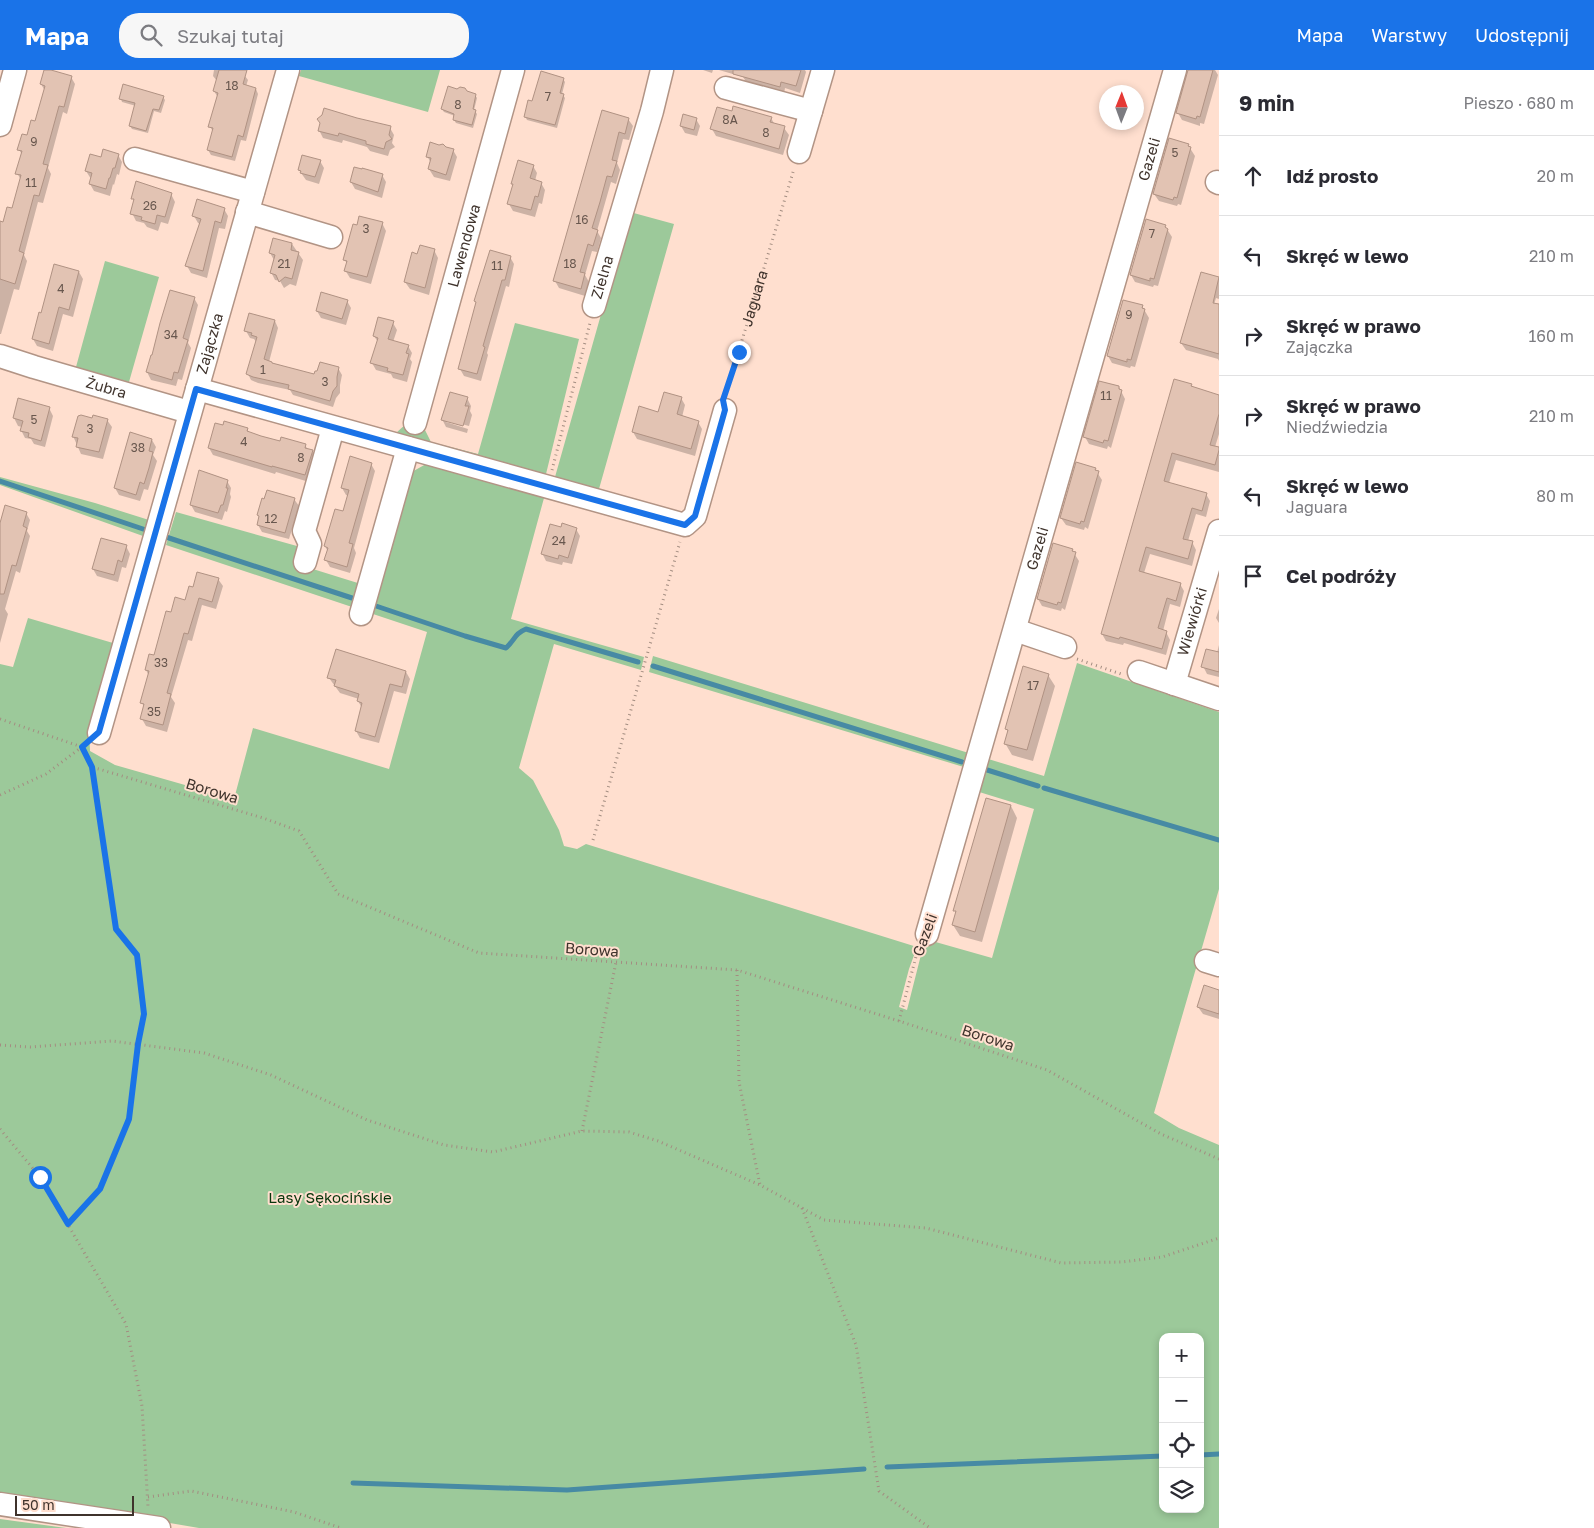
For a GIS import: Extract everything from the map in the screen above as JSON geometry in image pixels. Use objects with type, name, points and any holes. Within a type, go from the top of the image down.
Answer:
[{"type":"street","points":[[0,125],[15,70]]},
{"type":"street","name":"Zajączka","points":[[99,732],[288,70]]},
{"type":"street","name":"Lawendowa","points":[[415,422],[514,70]]},
{"type":"street","name":"Zielna","points":[[594,306],[652,111],[662,70]]},
{"type":"street","points":[[799,152],[823,70]]},
{"type":"street","name":"Gazeli","points":[[927,934],[1175,70]]},
{"type":"street","points":[[726,88],[811,111]]},
{"type":"street","points":[[135,159],[250,202],[331,237]]},
{"type":"street","name":"Żubra","points":[[0,356],[190,412]]},
{"type":"street","points":[[196,389],[685,525],[695,516],[725,410]]},
{"type":"street","points":[[305,562],[310,544],[304,531],[333,428]]},
{"type":"street","points":[[361,614],[408,448]]},
{"type":"street","name":"Wiewiórki","points":[[1174,684],[1219,531]]},
{"type":"street","points":[[1015,630],[1065,647]]},
{"type":"street","points":[[1139,672],[1219,699]]},
{"type":"street","points":[[0,1504],[154,1527]]},
{"type":"path","name":"Jaguara","points":[[725,410],[723,400],[755,302],[799,152]]},
{"type":"path","name":"Zielna","points":[[548,486],[594,306]]},
{"type":"path","points":[[593,840],[685,525]]},
{"type":"path","points":[[1065,647],[1073,658],[1126,676],[1139,672]]},
{"type":"path","points":[[0,719],[82,747],[92,767],[116,929],[137,955],[144,1014],[138,1044],[129,1119],[100,1189],[68,1224]]},
{"type":"path","points":[[0,795],[46,774],[99,732]]},
{"type":"path","name":"Borowa","points":[[92,767],[263,818],[299,831],[338,894],[480,953],[737,970],[1047,1070],[1161,1134],[1219,1158]]},
{"type":"path","name":"Gazeli","points":[[899,1021],[923,932],[927,934]]},
{"type":"path","points":[[582,1131],[616,962]]},
{"type":"path","points":[[737,970],[739,1082],[760,1185]]},
{"type":"path","points":[[0,1044],[30,1047],[112,1041],[204,1053],[271,1075],[367,1120],[444,1145],[493,1152],[582,1131],[629,1132],[658,1140],[760,1185],[824,1220],[926,1228],[1061,1263],[1122,1262],[1162,1257],[1219,1238]]},
{"type":"path","points":[[0,1129],[40,1177],[126,1324],[142,1406],[148,1497],[154,1527]]},
{"type":"path","points":[[802,1208],[856,1344],[879,1491],[930,1528]]},
{"type":"path","points":[[148,1497],[191,1490],[294,1512],[341,1528]]},
{"type":"green space","points":[[301,70],[440,70],[428,112],[299,76]]},
{"type":"green space","points":[[630,212],[674,224],[599,489],[555,477]]},
{"type":"green space","points":[[105,261],[159,277],[129,382],[76,367]]},
{"type":"green space","points":[[515,323],[579,339],[546,474],[478,455],[476,461],[396,433],[407,423],[424,428],[431,442],[478,454]]},
{"type":"green space","name":"Lasy Sękocińskie","points":[[426,464],[544,498],[511,619],[644,657],[641,670],[554,644],[519,768],[533,780],[559,830],[564,846],[577,849],[586,844],[917,947],[899,1007],[907,1010],[925,939],[992,958],[1034,809],[976,791],[985,758],[1044,776],[1077,663],[1219,712],[1219,889],[1154,1113],[1179,1128],[1219,1145],[1219,1528],[199,1528],[0,1494],[0,664],[13,667],[28,618],[113,643],[89,729],[90,751],[115,765],[234,799],[253,728],[389,769],[427,632],[367,612],[410,473]]},
{"type":"green space","points":[[0,477],[149,520],[143,536],[0,485]]},
{"type":"green space","points":[[176,512],[304,548],[300,565],[361,584],[355,608],[166,545]]},
{"type":"green space","points":[[653,656],[972,754],[967,768],[649,672]]},
{"type":"green space","points":[[0,1519],[66,1528],[0,1528]]},
{"type":"building","points":[[44,70],[72,76],[64,107],[59,106],[43,164],[48,165],[39,196],[34,195],[19,251],[24,253],[15,284],[0,279],[0,221],[3,222],[7,207],[12,208],[21,175],[15,174],[22,151],[17,150],[22,134],[27,135],[31,120],[35,121],[45,86],[40,84]]},
{"type":"building","points":[[219,70],[247,70],[243,84],[256,88],[243,137],[238,135],[232,157],[207,150],[213,128],[208,127],[218,93],[213,91]]},
{"type":"building","points":[[733,70],[801,70],[796,86],[781,82],[780,87],[733,74]]},
{"type":"building","points":[[1188,70],[1213,70],[1200,117],[1197,116],[1196,119],[1176,113]]},
{"type":"building","points":[[541,71],[564,78],[560,93],[564,94],[555,125],[524,117],[528,100],[532,101]]},
{"type":"building","points":[[123,84],[164,96],[159,110],[153,109],[146,131],[129,126],[135,103],[119,99]]},
{"type":"building","points":[[448,86],[457,89],[460,87],[465,88],[467,91],[476,94],[473,109],[476,110],[472,125],[453,120],[454,114],[441,109]]},
{"type":"building","points":[[733,106],[772,117],[770,122],[785,126],[779,149],[710,129],[717,107],[732,111]]},
{"type":"building","points":[[324,108],[391,126],[389,135],[392,139],[386,142],[384,149],[366,144],[366,141],[339,133],[338,136],[318,131],[320,123],[317,119],[322,115]]},
{"type":"building","points":[[602,110],[629,118],[625,134],[619,132],[612,160],[617,161],[612,177],[607,176],[592,228],[598,230],[593,246],[588,244],[580,272],[585,273],[581,289],[553,281]]},
{"type":"building","points":[[683,114],[697,118],[694,130],[680,126]]},
{"type":"building","points":[[1169,138],[1189,144],[1188,146],[1191,147],[1177,198],[1174,197],[1173,200],[1153,194]]},
{"type":"building","points":[[430,142],[439,145],[443,144],[454,149],[446,175],[428,169],[431,158],[426,157]]},
{"type":"building","points":[[103,149],[119,154],[106,189],[89,184],[92,173],[85,171],[90,154],[101,157]]},
{"type":"building","points":[[302,155],[321,160],[315,177],[300,173],[301,171],[298,170]]},
{"type":"building","points":[[518,160],[534,165],[530,178],[542,182],[538,197],[535,196],[531,210],[507,204]]},
{"type":"building","points":[[354,167],[383,174],[378,192],[350,182]]},
{"type":"building","points":[[136,181],[172,193],[165,217],[157,215],[155,224],[141,220],[142,217],[130,214],[134,199],[131,199]]},
{"type":"building","points":[[197,199],[225,208],[221,223],[215,221],[203,271],[185,266],[201,219],[192,216]]},
{"type":"building","points":[[359,216],[383,222],[367,277],[344,271],[347,261],[343,260],[353,224],[357,225]]},
{"type":"building","points":[[1146,219],[1166,225],[1165,227],[1168,229],[1154,279],[1150,278],[1150,281],[1130,275]]},
{"type":"building","points":[[273,238],[292,243],[291,250],[299,252],[292,279],[285,277],[279,282],[276,275],[270,273],[275,255],[269,253]]},
{"type":"building","points":[[420,245],[435,249],[425,288],[404,282],[412,252],[417,254]]},
{"type":"building","points":[[490,250],[511,256],[505,280],[502,280],[477,374],[458,369],[476,302],[474,301]]},
{"type":"building","points":[[54,264],[79,271],[69,310],[59,307],[49,344],[32,339]]},
{"type":"building","points":[[1201,272],[1219,277],[1213,303],[1219,304],[1219,354],[1180,343]]},
{"type":"building","points":[[170,290],[195,297],[183,338],[188,340],[178,373],[174,372],[172,380],[146,372]]},
{"type":"building","points":[[321,292],[348,300],[342,319],[316,311]]},
{"type":"building","points":[[1123,300],[1143,305],[1142,308],[1145,309],[1131,360],[1127,359],[1127,362],[1107,356]]},
{"type":"building","points":[[249,313],[275,320],[264,359],[272,363],[314,374],[320,362],[339,367],[337,386],[333,391],[330,401],[288,389],[289,385],[246,374],[257,337],[251,335],[252,333],[244,331]]},
{"type":"building","points":[[378,317],[394,321],[388,339],[409,345],[406,353],[409,354],[403,375],[387,371],[388,368],[370,363],[378,338],[373,336]]},
{"type":"building","points":[[1174,379],[1219,395],[1219,414],[1210,445],[1219,447],[1219,450],[1215,465],[1172,453],[1164,481],[1207,493],[1202,511],[1192,508],[1183,539],[1193,541],[1188,559],[1146,547],[1139,571],[1181,583],[1176,601],[1167,598],[1158,628],[1167,631],[1162,649],[1120,637],[1119,639],[1101,634]]},
{"type":"building","points":[[1099,381],[1119,386],[1119,389],[1122,390],[1108,441],[1104,440],[1103,443],[1083,437]]},
{"type":"building","points":[[450,392],[468,397],[465,406],[469,406],[463,426],[441,420]]},
{"type":"building","points":[[664,392],[682,397],[677,414],[699,421],[691,449],[632,432],[639,406],[658,412]]},
{"type":"building","points":[[18,398],[50,407],[41,441],[28,437],[29,433],[20,431],[23,421],[13,418]]},
{"type":"building","points":[[93,415],[108,419],[99,452],[76,447],[78,438],[72,437],[78,416],[92,418]]},
{"type":"building","points":[[224,421],[248,428],[247,431],[261,436],[280,441],[281,437],[306,444],[305,448],[313,450],[305,475],[208,448],[215,423],[223,425]]},
{"type":"building","points":[[130,432],[152,439],[149,451],[153,452],[149,468],[144,484],[140,482],[136,495],[114,488]]},
{"type":"building","points":[[350,456],[372,463],[349,543],[353,544],[347,567],[324,560],[328,548],[324,546],[335,509],[343,511],[349,490],[341,488]]},
{"type":"building","points":[[1076,462],[1096,468],[1095,470],[1099,471],[1084,522],[1081,521],[1080,524],[1060,518]]},
{"type":"building","points":[[199,470],[228,480],[226,488],[228,488],[223,505],[221,505],[218,513],[190,505]]},
{"type":"building","points":[[267,490],[295,498],[285,533],[257,525],[259,516],[257,515],[262,498],[264,499]]},
{"type":"building","points":[[5,505],[27,512],[23,526],[27,528],[16,566],[12,565],[4,594],[0,594],[0,523]]},
{"type":"building","points":[[562,523],[577,528],[568,558],[559,555],[558,559],[541,554],[550,524],[561,527]]},
{"type":"building","points":[[101,538],[127,545],[122,562],[118,560],[114,575],[92,569]]},
{"type":"building","points":[[1053,543],[1073,549],[1072,551],[1076,552],[1061,603],[1058,602],[1057,605],[1037,599]]},
{"type":"building","points":[[197,572],[219,578],[212,602],[199,598],[188,634],[184,633],[167,693],[171,694],[163,725],[140,719],[144,704],[140,703],[149,671],[145,670],[149,654],[154,655],[166,611],[171,612],[175,597],[185,600],[189,586],[193,587]]},
{"type":"building","points":[[336,649],[406,671],[402,687],[390,684],[375,737],[355,731],[362,703],[357,701],[359,694],[334,686],[336,680],[327,678]]},
{"type":"building","points":[[1206,649],[1219,652],[1219,672],[1201,667]]},
{"type":"building","points":[[1023,666],[1049,674],[1027,750],[1004,744],[1008,730],[1005,729]]},
{"type":"building","points":[[986,798],[1011,805],[975,932],[952,925],[956,911],[953,911]]},
{"type":"building","points":[[1204,985],[1219,990],[1219,1014],[1197,1007]]},
{"type":"waterway","points":[[0,481],[146,530]]},
{"type":"waterway","points":[[166,537],[352,598]]},
{"type":"waterway","points":[[376,606],[506,648],[517,635],[526,629],[638,662]]},
{"type":"waterway","points":[[653,666],[962,762]]},
{"type":"waterway","points":[[984,769],[1038,786]]},
{"type":"waterway","points":[[1044,788],[1219,840]]},
{"type":"waterway","points":[[1204,1455],[1219,1454]]},
{"type":"waterway","points":[[887,1467],[1159,1456]]},
{"type":"waterway","points":[[353,1483],[567,1490],[864,1469]]},
{"type":"route","points":[[40,1177],[68,1224],[100,1189],[129,1119],[138,1044],[144,1014],[137,955],[116,929],[92,767],[82,747],[99,732],[171,483],[196,389],[685,525],[695,516],[725,410],[723,400],[739,352]]}]
